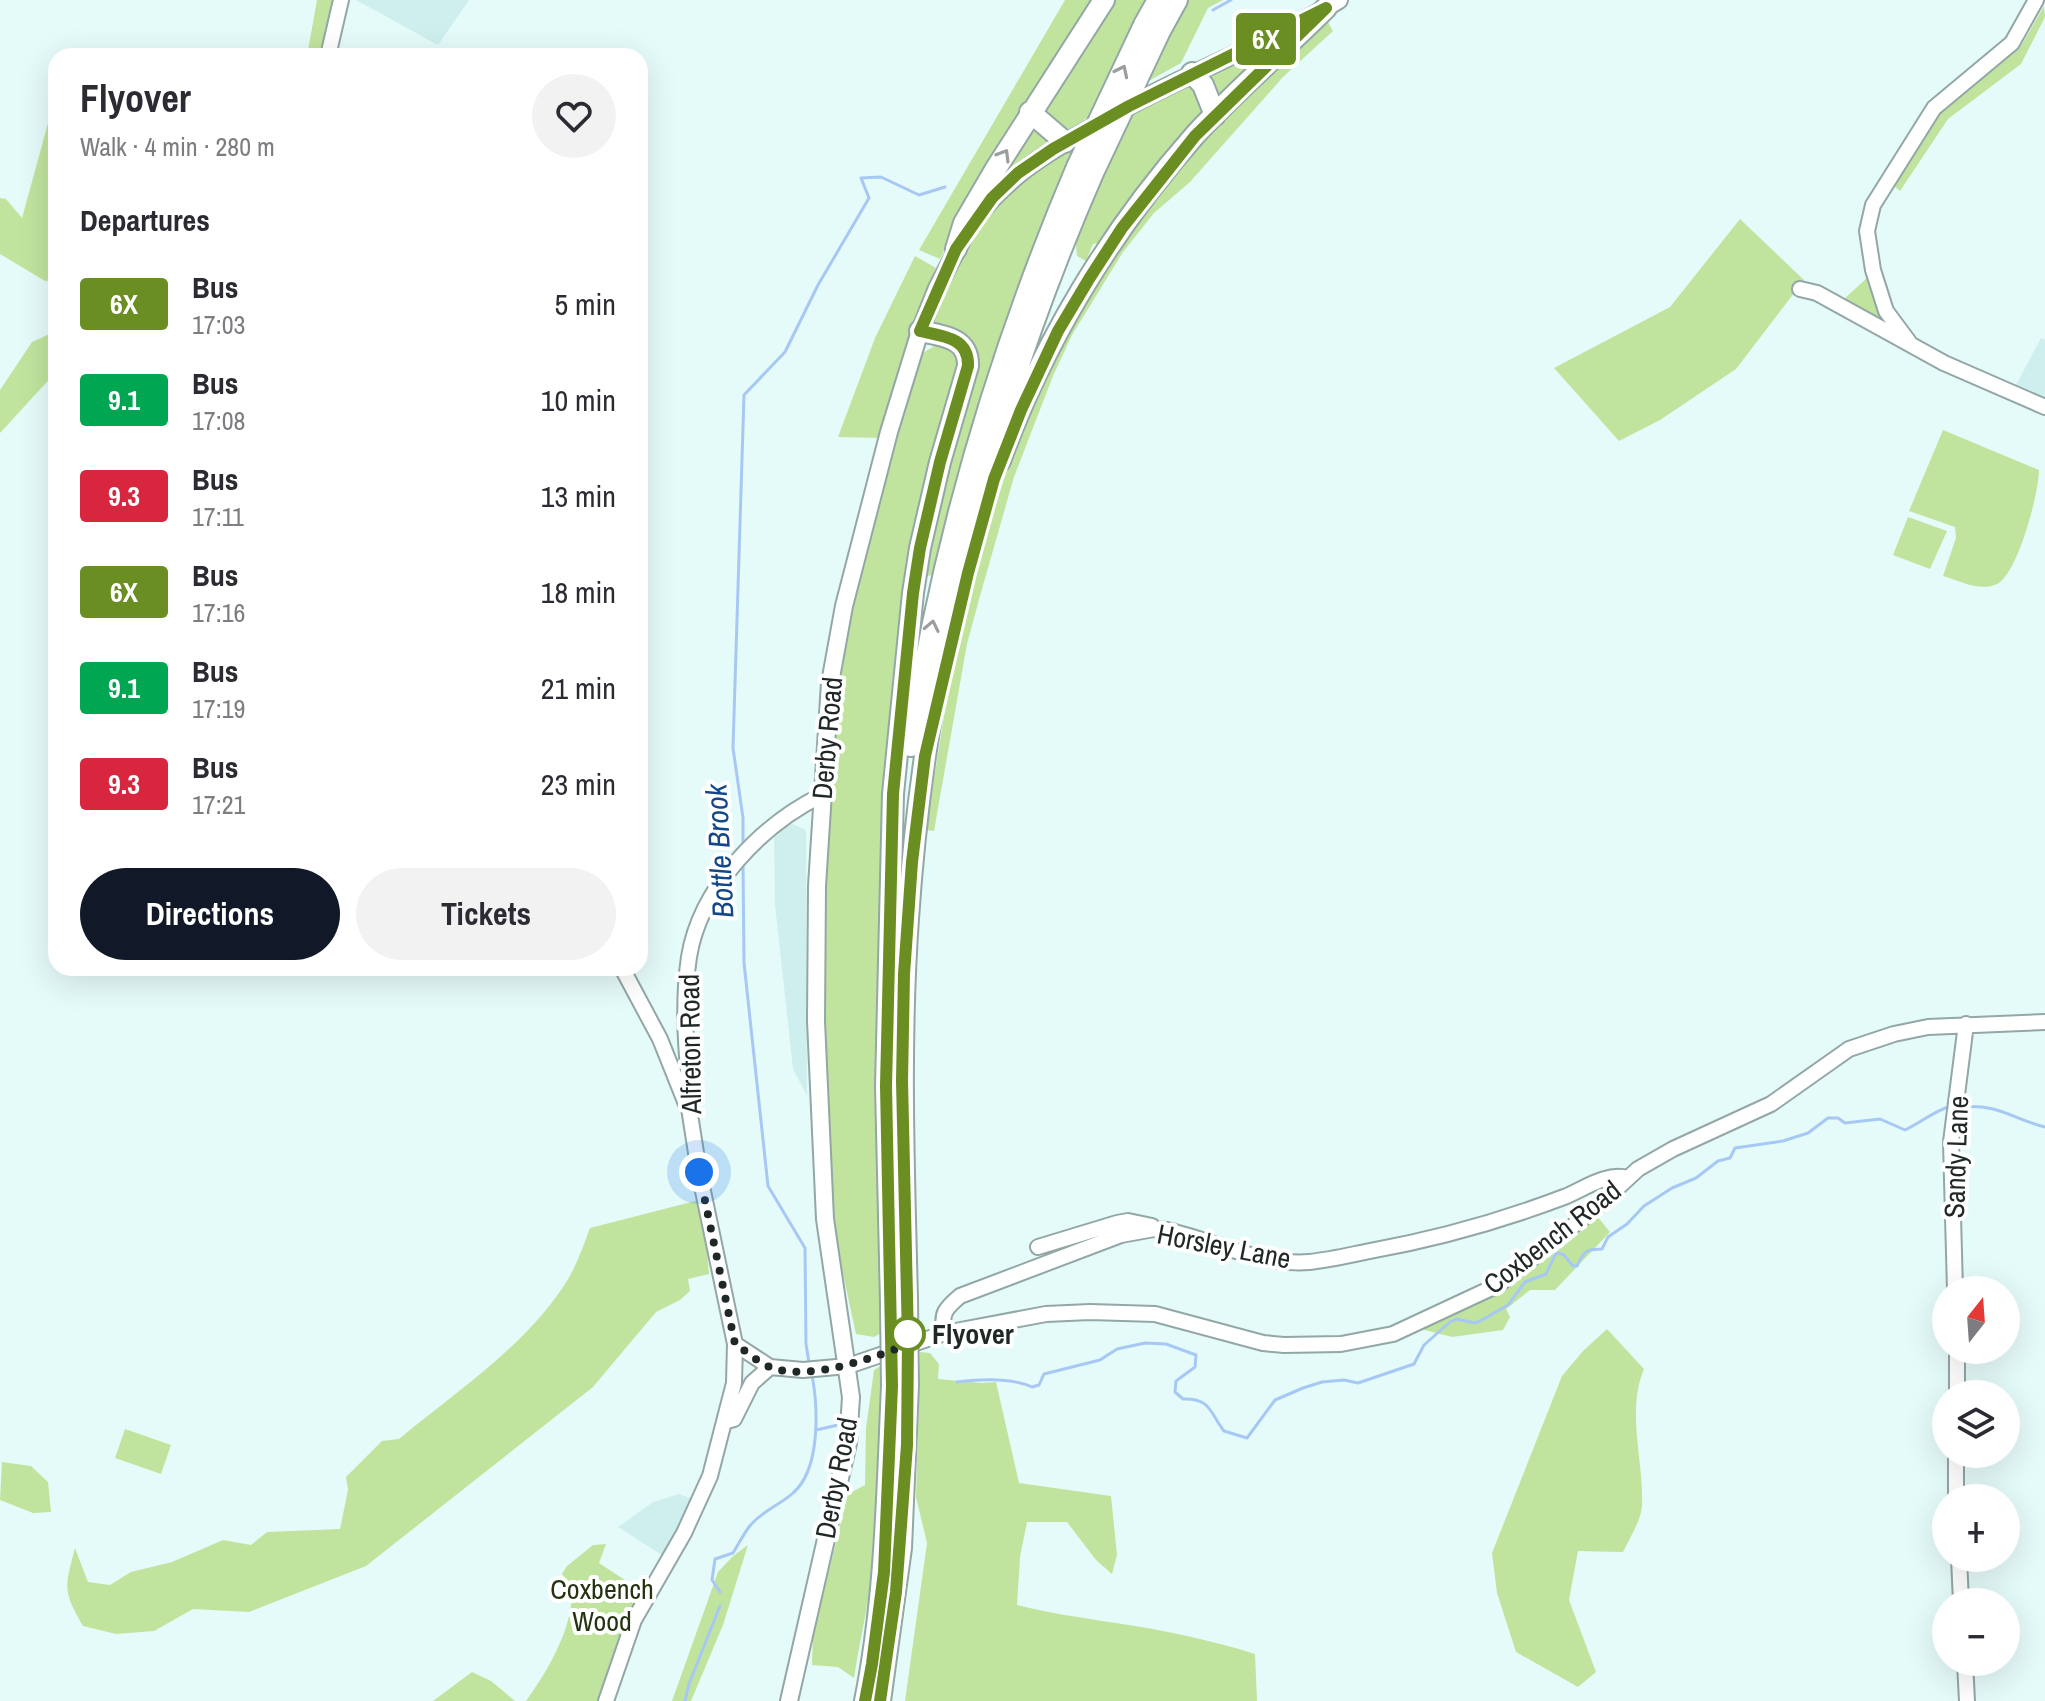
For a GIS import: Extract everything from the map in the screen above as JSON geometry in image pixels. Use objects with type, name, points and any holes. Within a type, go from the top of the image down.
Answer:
[{"type":"highway","points":[[956,249],[964,223],[1030,112],[1104,0]]},
{"type":"highway","points":[[893,869],[917,705],[952,532],[977,441],[1005,355],[1085,170],[1152,28],[1158,0]]},
{"type":"highway","points":[[1152,28],[1177,0]]},
{"type":"highway","points":[[925,756],[977,537],[994,479],[1021,410],[1058,331],[1106,253],[1163,175],[1215,115],[1333,4]]},
{"type":"highway","points":[[1192,73],[1203,85],[1215,115]]},
{"type":"highway","points":[[1030,112],[1065,142]]},
{"type":"highway","points":[[880,1701],[901,1548],[899,1301],[904,974],[912,862],[925,756],[960,571],[992,446],[1085,170]]},
{"type":"highway","points":[[899,1301],[886,1086],[893,794],[913,593],[930,500],[968,366],[966,349],[961,344],[949,337],[920,331]]},
{"type":"highway","points":[[865,1701],[884,1572],[900,1385]]},
{"type":"main road","name":"Derby Road","points":[[789,1701],[848,1443],[851,1408],[848,1366],[828,1246],[820,1131],[816,974],[822,795],[830,683],[838,635],[889,432],[920,331],[956,249],[998,191],[1033,161],[1192,73],[1333,4]]},
{"type":"street","points":[[330,48],[341,0]]},
{"type":"street","points":[[1909,342],[1893,323],[1877,284],[1867,231],[1873,205],[1934,108],[2012,43],[2036,0]]},
{"type":"street","points":[[1800,289],[1817,293],[1944,363],[2045,407]]},
{"type":"street","name":"Alfreton Road","points":[[606,1701],[634,1620],[684,1533],[706,1485],[726,1421],[735,1373],[735,1344],[699,1172],[689,1108],[686,993],[690,954],[700,922],[724,880],[749,850],[791,811],[822,795]]},
{"type":"street","points":[[626,976],[660,1039],[689,1108]]},
{"type":"street","name":"Coxbench Road","points":[[770,1367],[803,1370],[848,1366],[945,1333],[1046,1314],[1133,1312],[1175,1317],[1263,1343],[1317,1345],[1363,1341],[1404,1330],[1498,1285],[1597,1207],[1627,1178],[1673,1149],[1771,1104],[1849,1049],[1928,1027],[2045,1022]]},
{"type":"street","name":"Sandy Lane","points":[[1955,1276],[1951,1142],[1966,1024]]},
{"type":"street","name":"Horsley Lane","points":[[945,1333],[944,1311],[960,1296],[1121,1235],[1154,1229],[1191,1236],[1278,1262],[1311,1262],[1411,1244],[1480,1226],[1601,1181],[1622,1176],[1627,1178]]},
{"type":"street","points":[[1038,1247],[1117,1223],[1151,1224],[1154,1229]]},
{"type":"street","points":[[726,1421],[734,1419],[752,1383],[770,1367],[735,1344]]},
{"type":"street","points":[[1966,1676],[1967,1701]]},
{"type":"shaded area","points":[[356,0],[469,0],[438,45]]},
{"type":"shaded area","points":[[2041,338],[2045,340],[2045,398],[2016,385]]},
{"type":"shaded area","points":[[790,823],[806,830],[807,1096],[793,1069],[775,905],[774,835]]},
{"type":"shaded area","points":[[679,1494],[695,1500],[665,1557],[618,1527],[653,1502]]},
{"type":"green space","points":[[317,0],[333,0],[322,48],[308,48]]},
{"type":"green space","points":[[1065,0],[1096,0],[983,173],[940,259],[919,250]]},
{"type":"green space","points":[[1109,0],[1150,0],[1090,116],[1064,133],[1045,116],[1044,109]]},
{"type":"green space","points":[[1185,0],[1223,0],[1208,8],[1181,63],[1145,83]]},
{"type":"green space","points":[[2044,6],[2045,17],[2021,64],[1948,119],[1900,191],[1891,183],[1943,109],[2021,46]]},
{"type":"green space","points":[[1328,22],[1333,31],[1283,77],[1190,182],[1154,213],[1123,252],[1072,335],[1014,477],[967,644],[934,831],[926,830],[944,716],[969,596],[985,538],[1013,451],[1068,328],[1127,231],[1212,126]]},
{"type":"green space","points":[[1296,33],[1218,106],[1206,79],[1209,76]]},
{"type":"green space","points":[[1186,87],[1194,87],[1208,111],[1106,242],[1093,244],[1086,261],[1077,256],[1075,235],[1130,113]]},
{"type":"green space","points":[[48,123],[48,281],[0,254],[0,198],[6,199],[22,218]]},
{"type":"green space","points":[[1029,123],[1051,141],[1001,176]]},
{"type":"green space","points":[[1075,145],[933,575],[927,576],[925,565],[941,486],[974,377],[933,317],[960,257],[986,216],[1024,179]]},
{"type":"green space","points":[[1740,219],[1804,280],[1736,369],[1660,420],[1619,441],[1554,368],[1670,307]]},
{"type":"green space","points":[[915,256],[936,268],[906,352],[882,438],[838,437],[875,338]]},
{"type":"green space","points":[[1870,275],[1885,319],[1882,324],[1842,301]]},
{"type":"green space","points":[[48,335],[48,381],[0,433],[0,390],[32,342]]},
{"type":"green space","points":[[939,343],[946,344],[960,357],[945,427],[883,849],[879,949],[883,1332],[874,1337],[856,1334],[836,1242],[824,1055],[823,898],[835,728],[847,628],[916,367],[923,353]]},
{"type":"green space","points":[[1943,430],[2039,470],[2020,549],[2005,577],[1997,584],[1984,587],[1970,585],[1943,576],[1956,538],[1955,527],[1909,511]]},
{"type":"green space","points":[[1908,517],[1947,531],[1930,569],[1893,555]]},
{"type":"green space","points":[[703,1199],[709,1274],[688,1279],[690,1291],[680,1300],[656,1312],[593,1387],[366,1566],[249,1612],[193,1609],[154,1631],[116,1634],[83,1626],[71,1604],[67,1588],[75,1548],[88,1582],[110,1585],[131,1572],[172,1562],[223,1540],[251,1545],[267,1532],[340,1529],[348,1490],[346,1477],[382,1441],[399,1439],[488,1368],[530,1328],[569,1277],[590,1228]]},
{"type":"green space","points":[[1597,1216],[1610,1232],[1555,1290],[1530,1290],[1506,1309],[1510,1317],[1503,1330],[1452,1337],[1421,1329],[1536,1266]]},
{"type":"green space","points":[[1607,1329],[1644,1369],[1636,1402],[1642,1506],[1623,1552],[1578,1551],[1569,1600],[1596,1672],[1578,1687],[1516,1652],[1497,1593],[1492,1553],[1562,1376]]},
{"type":"green space","points":[[920,1352],[930,1353],[939,1364],[938,1379],[996,1382],[1019,1483],[1111,1496],[1117,1555],[1112,1574],[1096,1560],[1067,1522],[1027,1522],[1020,1557],[1017,1605],[1183,1635],[1255,1654],[1257,1701],[905,1701],[927,1543],[916,1497]]},
{"type":"green space","points":[[882,1365],[875,1536],[869,1593],[854,1678],[838,1667],[812,1665],[813,1634],[848,1494],[865,1485],[866,1428],[874,1370]]},
{"type":"green space","points":[[125,1429],[171,1445],[161,1474],[115,1458]]},
{"type":"green space","points":[[2,1462],[31,1466],[48,1482],[51,1512],[33,1513],[0,1500]]},
{"type":"green space","name":"Coxbench Wood","points":[[606,1544],[599,1563],[643,1592],[601,1701],[526,1701],[564,1634],[571,1591],[562,1574],[567,1566],[593,1545]]},
{"type":"green space","points":[[748,1545],[723,1625],[691,1701],[672,1701],[718,1572]]},
{"type":"green space","name":"Coxbench Wood","points":[[472,1672],[491,1681],[515,1701],[433,1701]]},
{"type":"waterway","name":"Bottle Brook","points":[[1213,10],[1231,0]]},
{"type":"waterway","name":"Bottle Brook","points":[[743,847],[743,818],[733,748],[744,395],[785,352],[818,285],[869,198],[861,178],[881,177],[919,195],[945,187]]},
{"type":"waterway","name":"Bottle Brook","points":[[743,863],[744,963],[768,1186],[805,1248],[809,1363]]},
{"type":"waterway","points":[[957,1382],[1005,1380],[1032,1387],[1039,1385],[1044,1374],[1100,1360],[1117,1349],[1145,1343],[1166,1344],[1196,1355],[1195,1367],[1176,1381],[1175,1392],[1183,1399],[1205,1404],[1224,1431],[1247,1438],[1275,1400],[1322,1382],[1344,1380],[1358,1383],[1414,1364],[1424,1345],[1450,1322],[1456,1319],[1475,1323],[1508,1305],[1525,1282],[1546,1274],[1558,1253],[1577,1266],[1586,1252],[1602,1249],[1608,1237],[1627,1224],[1644,1206],[1672,1188],[1696,1178],[1718,1161],[1730,1158],[1735,1148],[1783,1141],[1808,1133],[1828,1118],[1838,1118],[1845,1123],[1880,1119],[1905,1130],[1949,1107]]},
{"type":"waterway","points":[[1961,1107],[1995,1110],[2045,1127]]},
{"type":"waterway","name":"Bottle Brook","points":[[720,1592],[712,1580],[715,1559],[733,1553],[754,1522],[793,1493],[809,1469],[816,1420],[812,1375]]},
{"type":"waterway","points":[[816,1430],[838,1425]]},
{"type":"waterway","name":"Bottle Brook","points":[[685,1701],[720,1606]]},
{"type":"bus line","name":"6X","points":[[865,1701],[884,1572],[892,1386],[886,1086],[893,794],[920,548],[940,462],[968,366],[966,349],[956,340],[920,331],[937,288],[973,222],[992,198],[1033,161],[1192,73],[1326,8],[1195,136],[1122,228],[1089,279],[1058,331],[1006,446],[968,573],[925,756],[912,862],[904,974],[902,1081],[908,1340],[907,1445],[896,1592],[880,1701]]},
{"type":"place","name":"Flyover","points":[[908,1334]]},
{"type":"route","points":[[699,1172],[735,1344],[770,1367],[803,1370],[848,1366],[863,1361],[914,1342],[908,1334]]}]
